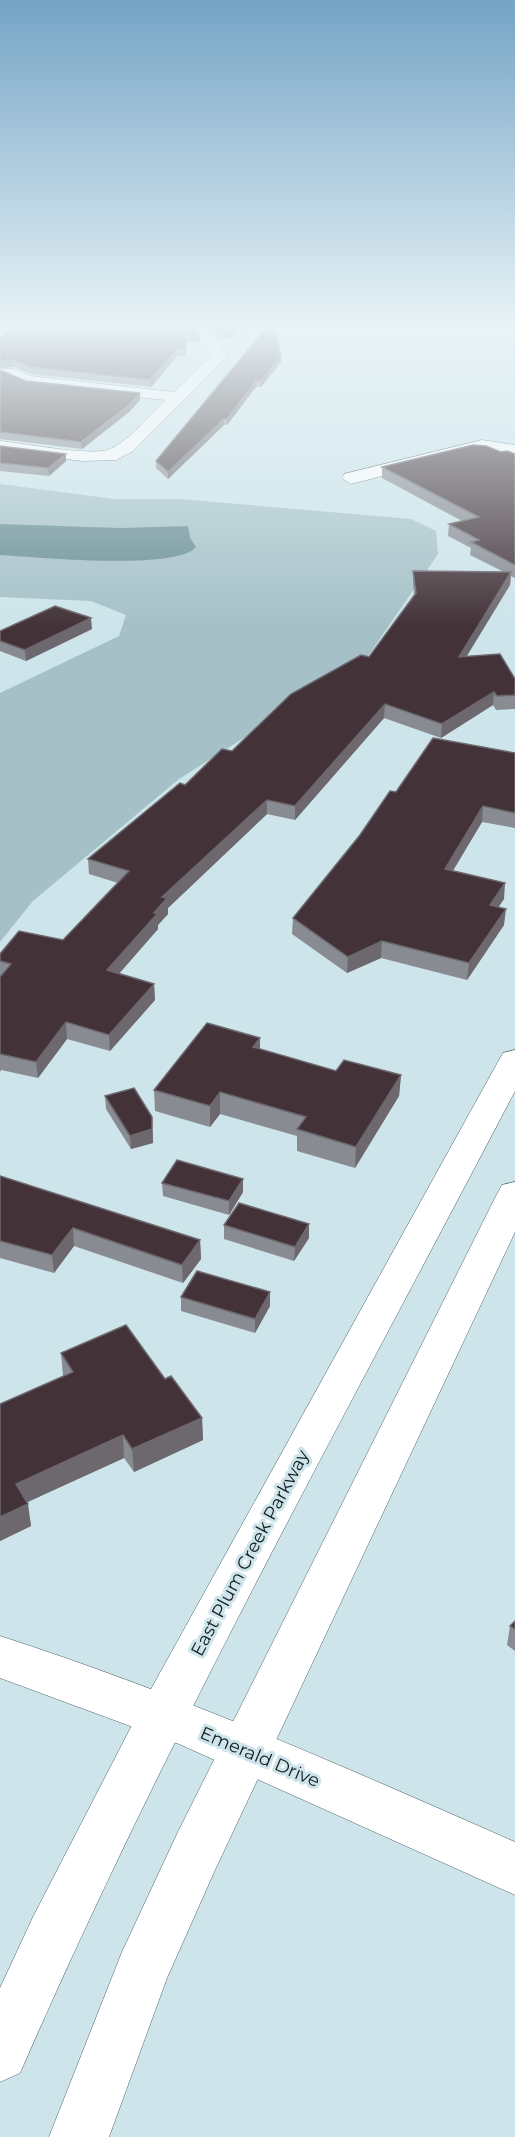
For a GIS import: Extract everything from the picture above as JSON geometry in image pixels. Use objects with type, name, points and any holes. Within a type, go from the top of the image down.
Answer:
[{"type":"street","points":[[0,446],[83,456],[110,456],[127,447],[148,427]]},
{"type":"street","points":[[351,478],[482,445],[500,446],[515,451]]},
{"type":"street","name":"East Plum Creek Parkway","points":[[0,2054],[52,1936],[162,1716],[515,1060]]},
{"type":"street","points":[[79,2137],[142,1972],[245,1749],[515,1194]]},
{"type":"street","name":"Emerald Drive","points":[[0,1657],[245,1749],[515,1869]]},
{"type":"shaded area","points":[[0,484],[115,499],[180,499],[411,519],[436,531],[438,554],[364,662],[179,779],[33,901],[0,942],[0,693],[119,636],[126,615],[91,601],[0,597]]},
{"type":"shaded area","points":[[0,524],[120,528],[188,526],[190,538],[196,547],[183,554],[162,559],[134,561],[0,555]]},
{"type":"building","points":[[0,427],[101,427],[81,442],[0,432]]},
{"type":"building","points":[[184,427],[216,427],[168,472],[156,461]]},
{"type":"building","points":[[473,445],[515,454],[515,565],[471,542],[479,540],[449,524],[479,517],[382,467]]},
{"type":"building","points":[[0,446],[66,454],[48,468],[0,463]]},
{"type":"building","points":[[413,571],[511,572],[459,657],[500,654],[515,679],[515,695],[497,696],[494,692],[442,724],[385,704],[295,806],[267,800],[162,897],[167,898],[154,913],[157,914],[107,970],[154,984],[109,1035],[66,1022],[36,1062],[0,1054],[0,977],[11,964],[0,961],[0,954],[19,931],[63,940],[129,871],[88,859],[180,783],[185,785],[222,749],[232,751],[291,694],[361,655],[369,657],[416,593]]},
{"type":"building","points":[[55,606],[91,618],[25,650],[0,641],[0,631]]},
{"type":"building","points":[[433,738],[515,753],[515,813],[483,806],[445,869],[505,883],[490,905],[506,909],[469,963],[382,941],[348,957],[293,918],[360,835],[390,791],[396,792]]},
{"type":"building","points":[[207,1023],[260,1038],[253,1047],[336,1071],[344,1060],[401,1075],[356,1147],[297,1129],[306,1117],[220,1092],[210,1106],[154,1090]]},
{"type":"building","points":[[134,1088],[152,1117],[152,1129],[130,1136],[105,1096]]},
{"type":"building","points":[[177,1160],[243,1179],[229,1201],[162,1183]]},
{"type":"building","points":[[0,1176],[200,1240],[182,1265],[73,1228],[52,1255],[0,1241]]},
{"type":"building","points":[[239,1203],[309,1224],[295,1247],[224,1225]]},
{"type":"building","points":[[197,1271],[270,1292],[255,1319],[181,1297]]},
{"type":"building","points":[[126,1325],[165,1379],[171,1376],[202,1418],[132,1449],[123,1435],[16,1484],[28,1504],[0,1517],[0,1404],[73,1372],[61,1353]]}]
